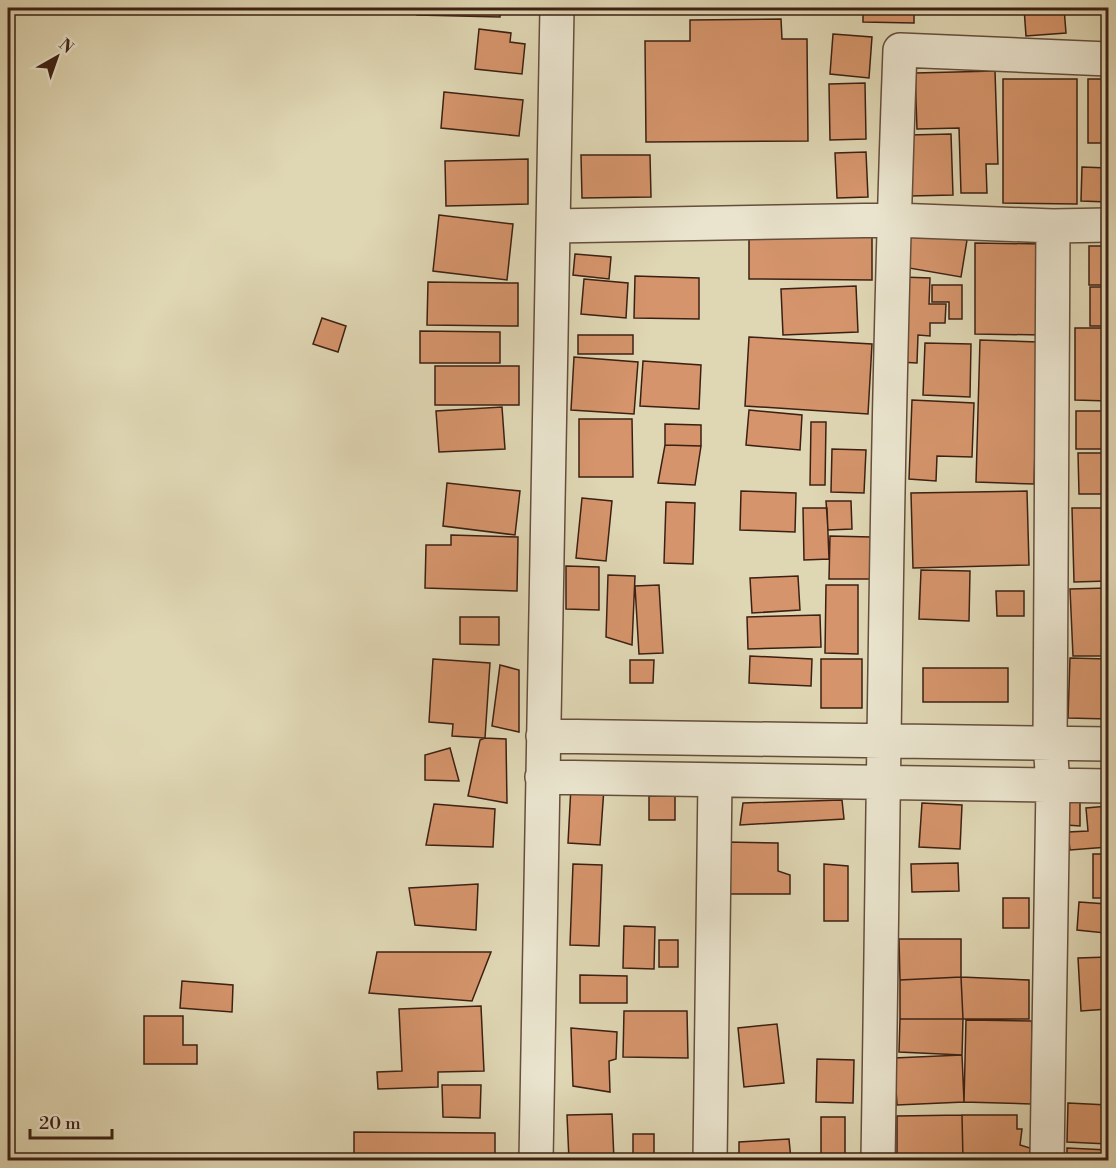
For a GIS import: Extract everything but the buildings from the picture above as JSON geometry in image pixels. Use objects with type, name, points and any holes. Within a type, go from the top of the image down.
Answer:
[{"type":"street","points":[[537,1161],[557,8]]},
{"type":"street","points":[[878,1161],[883,741],[894,220],[900,50],[1108,59]]},
{"type":"street","points":[[553,226],[894,220],[1053,226],[1108,225]]},
{"type":"street","points":[[1047,1161],[1053,785],[1050,743],[1053,226]]},
{"type":"street","points":[[543,736],[1108,744]]},
{"type":"street","points":[[542,777],[1108,786]]},
{"type":"street","points":[[710,1161],[715,780]]}]
